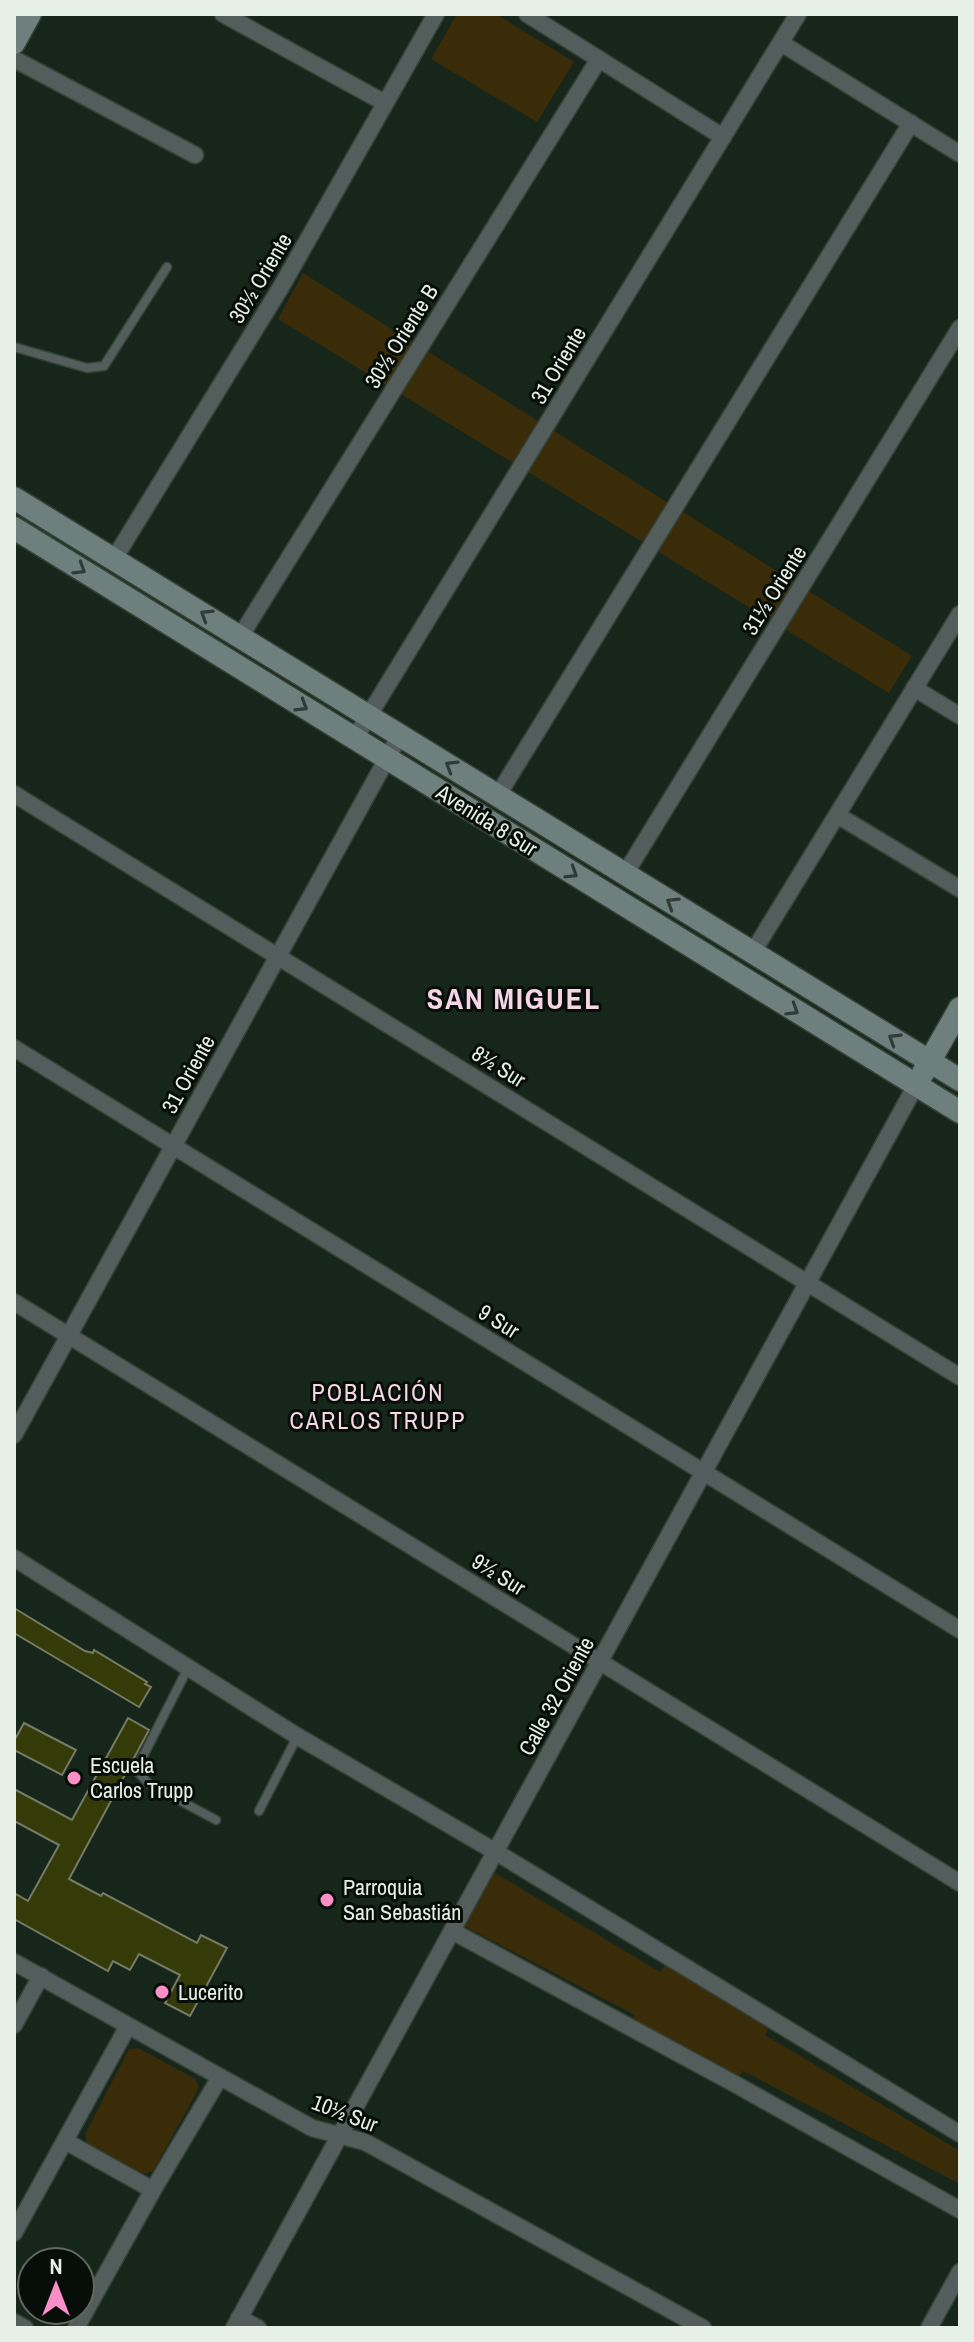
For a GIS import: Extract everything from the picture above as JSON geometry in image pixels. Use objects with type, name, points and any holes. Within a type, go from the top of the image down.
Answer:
[{"type":"street","points":[[14,43],[30,14]]},
{"type":"street","points":[[223,14],[385,103]]},
{"type":"street","name":"30½ Oriente","points":[[114,559],[281,287],[436,14]]},
{"type":"street","points":[[527,14],[723,137]]},
{"type":"street","name":"31 Oriente","points":[[355,738],[798,14]]},
{"type":"street","points":[[781,43],[960,154]]},
{"type":"street","points":[[14,59],[195,155]]},
{"type":"street","name":"30½ Oriente B","points":[[240,637],[599,59]]},
{"type":"street","points":[[498,795],[911,123]]},
{"type":"street","name":"31½ Oriente","points":[[625,874],[960,328]]},
{"type":"street","name":"Avenida 8 Sur","points":[[14,498],[960,1080]]},
{"type":"street","name":"Avenida 8 Sur","points":[[14,528],[960,1112]]},
{"type":"street","points":[[753,952],[960,614]]},
{"type":"street","points":[[914,688],[960,716]]},
{"type":"street","name":"31 Oriente","points":[[14,1435],[400,735]]},
{"type":"street","name":"8½ Sur","points":[[14,794],[960,1377]]},
{"type":"street","points":[[837,815],[960,889]]},
{"type":"street","points":[[916,1085],[960,1008]]},
{"type":"street","name":"9 Sur","points":[[14,1048],[960,1630]]},
{"type":"street","name":"Calle 32 Oriente","points":[[237,2323],[916,1085]]},
{"type":"street","name":"9½ Sur","points":[[14,1302],[960,1883]]},
{"type":"street","points":[[14,1558],[297,1736],[496,1852],[960,2134]]},
{"type":"street","points":[[452,1931],[960,2210]]},
{"type":"street","name":"10½ Sur","points":[[14,1962],[312,2128],[365,2142],[703,2328]]},
{"type":"street","points":[[14,2025],[41,1976]]},
{"type":"street","points":[[14,2233],[128,2026]]},
{"type":"street","points":[[76,2328],[220,2077]]},
{"type":"street","points":[[65,2141],[153,2190]]},
{"type":"street","points":[[929,2328],[960,2272]]},
{"type":"street","points":[[14,2322],[25,2328]]},
{"type":"street","points":[[237,2323],[258,2328]]},
{"type":"lane","points":[[14,347],[87,368],[104,366],[167,267]]},
{"type":"lane","points":[[188,1668],[136,1770],[149,1784],[216,1820]]},
{"type":"lane","points":[[259,1811],[297,1736]]},
{"type":"shaded area","points":[[457,14],[496,14],[574,62],[537,122],[431,59]]},
{"type":"shaded area","points":[[303,273],[912,656],[889,693],[278,319]]},
{"type":"shaded area","points":[[489,1869],[660,1972],[666,1964],[772,2021],[765,2035],[960,2151],[960,2184],[743,2071],[735,2084],[628,2028],[635,2015],[460,1924]]},
{"type":"shaded area","points":[[138,2048],[196,2079],[199,2088],[153,2171],[144,2174],[87,2143],[85,2134],[129,2049]]},
{"type":"building","points":[[14,1608],[85,1651],[93,1653],[94,1650],[147,1682],[145,1684],[151,1687],[139,1707],[14,1633]]},
{"type":"building","points":[[128,1718],[149,1730],[69,1879],[101,1896],[103,1893],[197,1943],[201,1935],[227,1948],[190,2016],[165,2003],[180,1975],[139,1954],[130,1970],[113,1961],[108,1971],[14,1919],[14,1893],[28,1901],[59,1845],[14,1821],[14,1789],[72,1820]]},
{"type":"building","points":[[24,1723],[76,1750],[62,1775],[14,1750],[14,1741]]},
{"type":"place","name":"Escuela Carlos Trupp","points":[[74,1778]]},
{"type":"place","name":"Parroquia San Sebastián","points":[[327,1900]]},
{"type":"place","name":"Lucerito","points":[[162,1992]]},
{"type":"district","name":"SAN MIGUEL","points":[[514,998]]},
{"type":"district","name":"POBLACIÓN CARLOS TRUPP","points":[[378,1406]]}]
